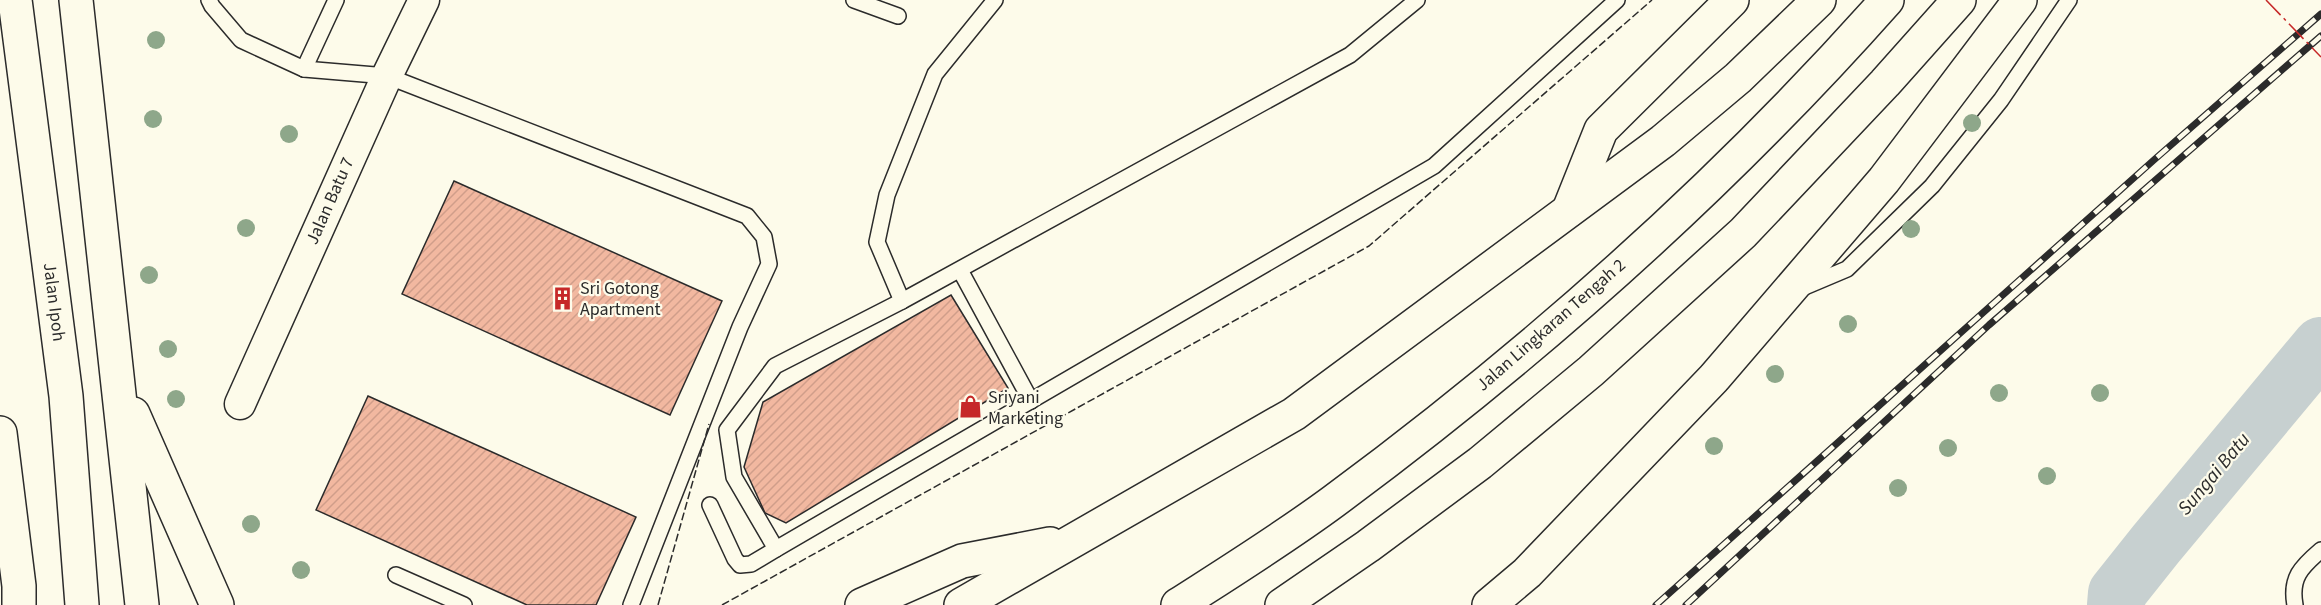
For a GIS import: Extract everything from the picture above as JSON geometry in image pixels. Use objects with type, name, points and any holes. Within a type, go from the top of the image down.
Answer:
[{"type":"main road","name":"Jalan Ipoh","points":[[15,0],[66,396],[82,605]]},
{"type":"main road","points":[[76,0],[142,605]]},
{"type":"main road","points":[[1569,210],[1600,130],[1732,0]]},
{"type":"main road","points":[[961,605],[1294,414],[1664,141],[1730,85],[1819,0]]},
{"type":"main road","name":"Jalan Lingkaran Tengah 2","points":[[1178,605],[1334,501],[1454,408],[1568,314],[1697,196],[1840,52],[1887,0]]},
{"type":"main road","points":[[1282,605],[1368,546],[1480,463],[1582,378],[1735,240],[1885,83],[1959,0]]},
{"type":"main road","points":[[1489,605],[1527,573],[1706,387],[1884,180],[2020,0]]},
{"type":"main road","points":[[118,380],[156,472],[217,605]]},
{"type":"main road","points":[[0,433],[19,586],[19,605]]},
{"type":"main road","points":[[862,605],[962,561],[1075,539]]},
{"type":"street","name":"Jalan Batu 7","points":[[240,404],[387,76],[424,0]]},
{"type":"lane","points":[[209,0],[241,40],[304,69],[387,76],[747,216],[764,237],[769,264],[740,327],[632,605]]},
{"type":"lane","points":[[304,69],[336,0]]},
{"type":"lane","points":[[854,0],[898,16]]},
{"type":"lane","points":[[902,301],[877,242],[887,195],[935,74],[995,0]]},
{"type":"lane","points":[[776,549],[734,477],[727,430],[775,366],[960,270],[1350,54],[1417,0]]},
{"type":"lane","points":[[710,505],[735,559],[740,565],[751,564],[1434,166],[1617,0]]},
{"type":"lane","points":[[1787,294],[1847,269],[1932,186],[2001,100],[2069,0]]},
{"type":"lane","points":[[960,270],[1030,401]]},
{"type":"lane","points":[[2295,605],[2292,588],[2305,563],[2321,550]]},
{"type":"lane","points":[[396,575],[464,605]]},
{"type":"building","name":"Sri Gotong Apartment","points":[[454,181],[722,301],[670,415],[402,294]]},
{"type":"building","points":[[951,295],[1008,388],[786,523],[765,513],[744,467],[763,402]]},
{"type":"building","points":[[368,396],[636,517],[596,605],[527,605],[316,510]]},
{"type":"waterway","name":"Sungai Batu","points":[[2116,605],[2117,593],[2321,346]]},
{"type":"railway","points":[[1656,605],[2155,159],[2321,14]]},
{"type":"railway","points":[[1686,605],[1989,325],[2321,36]]},
{"type":"fence","points":[[722,605],[1369,246],[1652,0]]},
{"type":"fence","points":[[658,605],[709,424]]},
{"type":"power","points":[[2266,0],[2321,57]]},
{"type":"place","name":"Sri Gotong Apartment","points":[[562,298]]},
{"type":"place","name":"Sriyani Marketing","points":[[970,407]]}]
